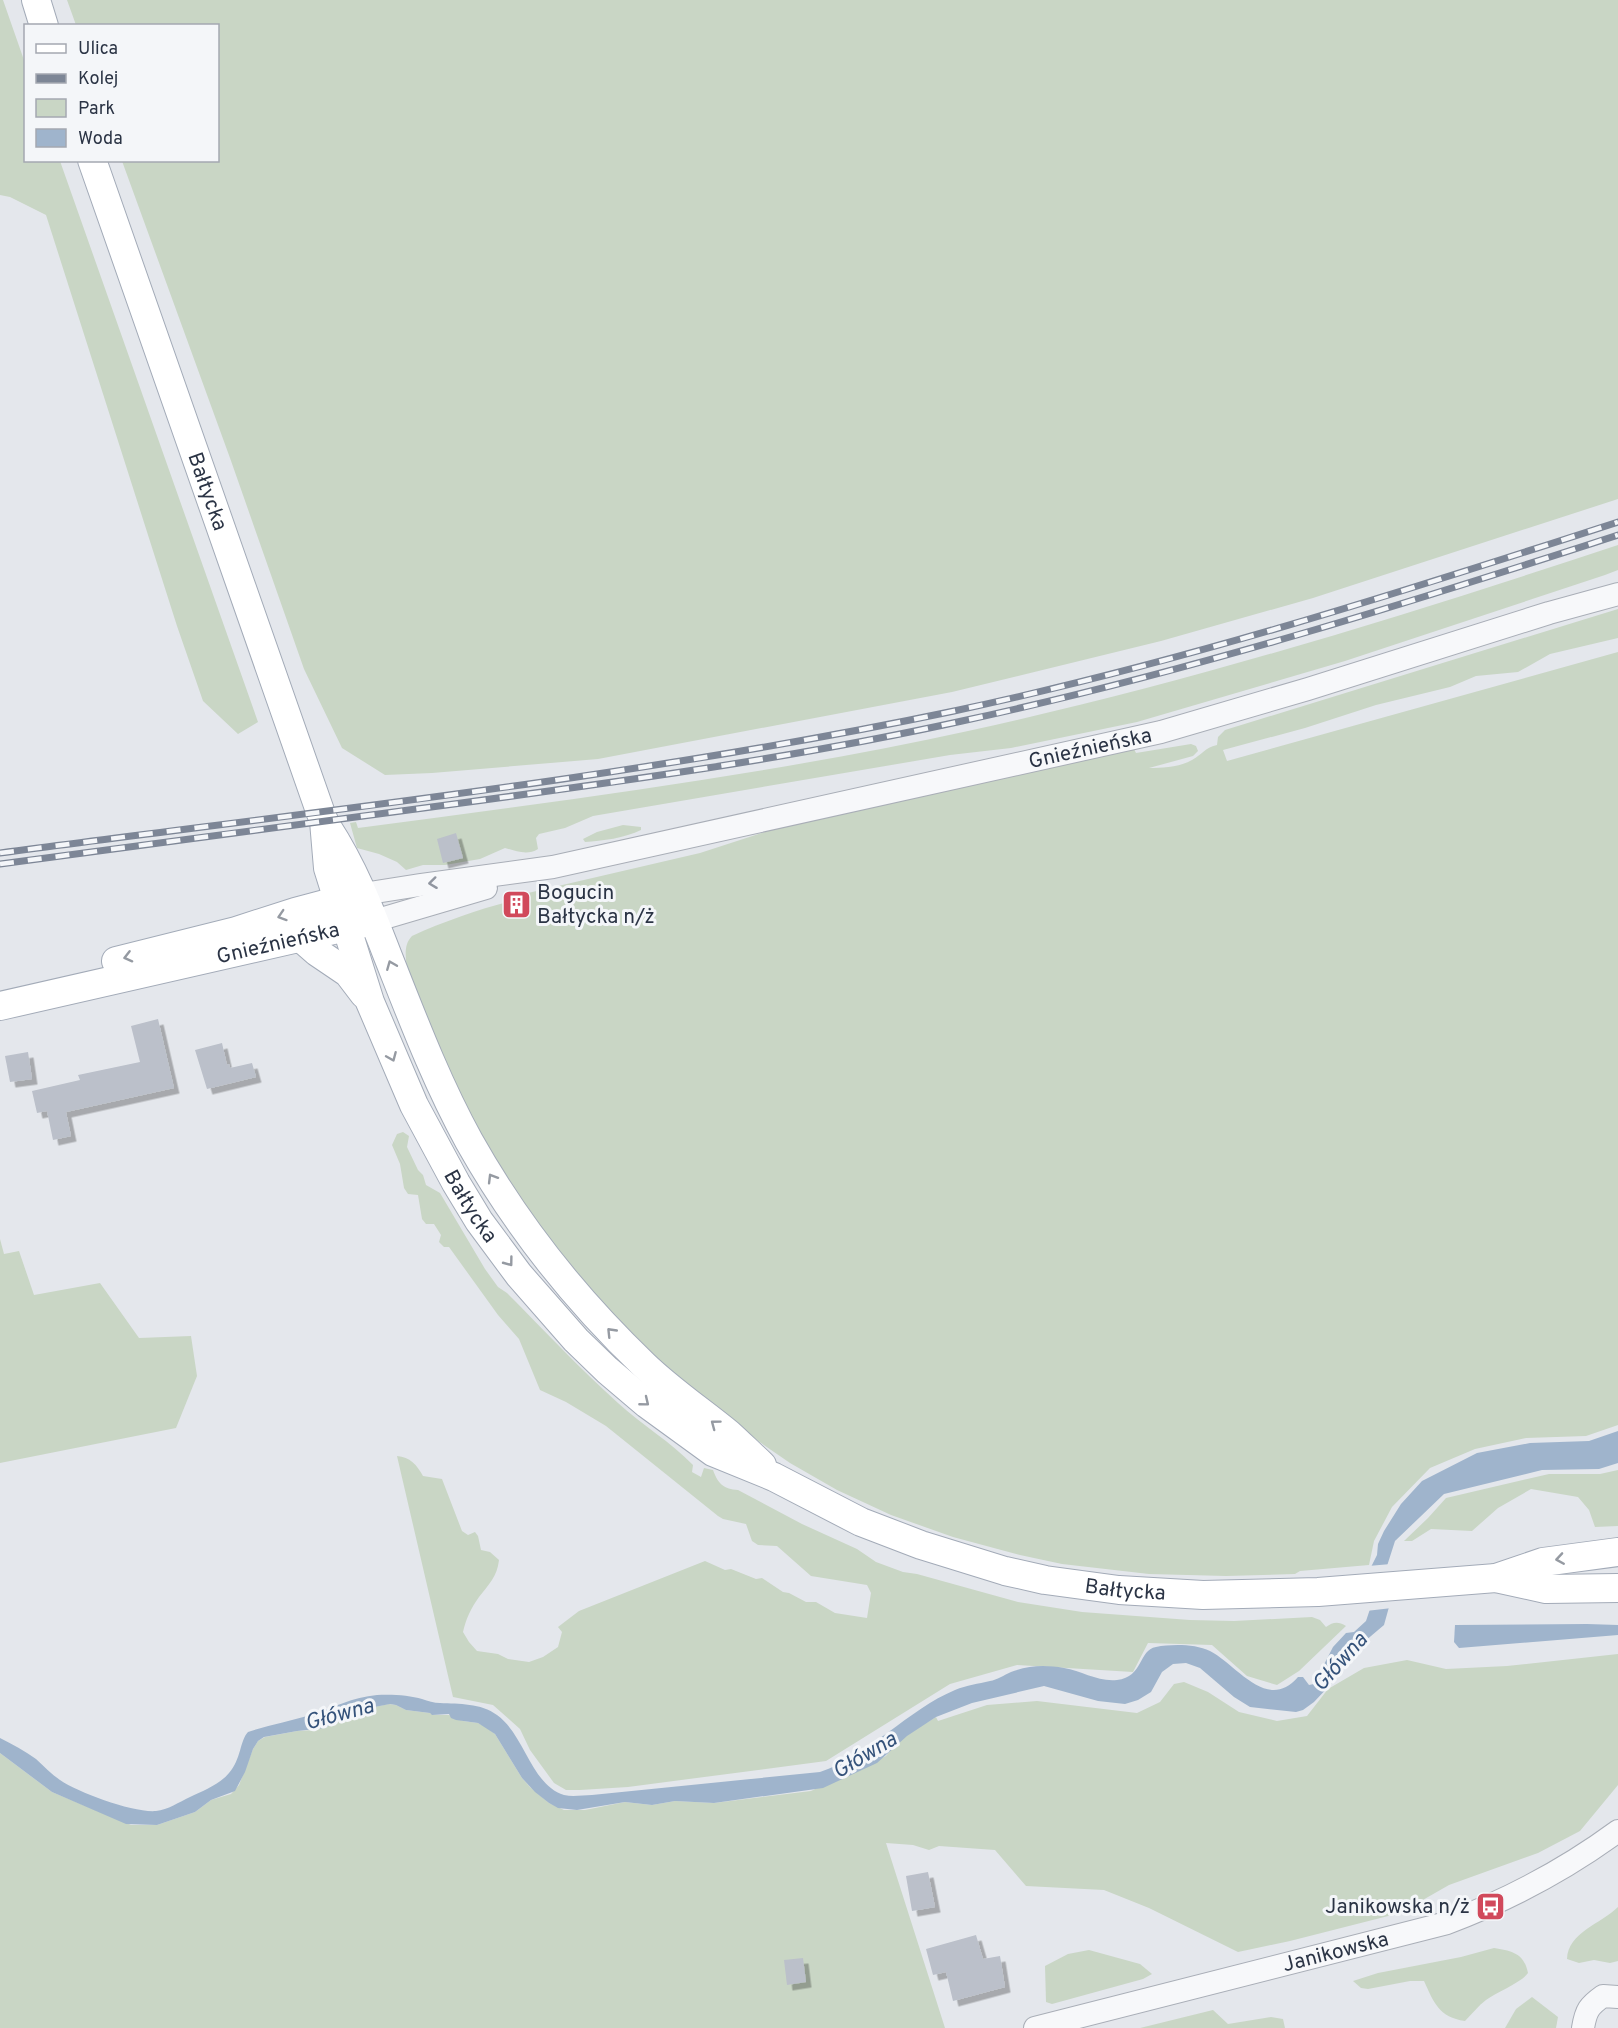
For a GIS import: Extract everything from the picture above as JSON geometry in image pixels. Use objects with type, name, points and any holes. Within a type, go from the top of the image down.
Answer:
[{"type":"main road","points":[[36,0],[43,24]]},
{"type":"main road","name":"Bałtycka","points":[[93,162],[324,821],[349,863],[350,897],[346,928],[370,1002],[414,1105],[456,1183],[495,1244],[549,1310],[607,1370],[676,1426],[713,1452],[774,1477],[851,1517],[894,1536],[975,1563],[1045,1580],[1119,1590],[1203,1595],[1276,1594],[1496,1578],[1543,1562],[1618,1552]]},
{"type":"main road","name":"Bałtycka","points":[[350,897],[374,921],[425,1049],[469,1141],[497,1187],[533,1238],[603,1324],[645,1366],[692,1407],[729,1435],[774,1477]]},
{"type":"main road","name":"Gnieźnieńska","points":[[0,988],[236,931],[350,897]]},
{"type":"main road","name":"Gnieźnieńska","points":[[0,1006],[374,921]]},
{"type":"main road","points":[[301,938],[316,952],[348,974],[370,1002]]},
{"type":"main road","name":"Bałtycka","points":[[1496,1578],[1546,1589],[1618,1588]]},
{"type":"street","name":"Gnieźnieńska","points":[[350,897],[553,867],[1161,732],[1618,594]]},
{"type":"street","name":"Gnieźnieńska","points":[[374,921],[511,882],[553,867]]},
{"type":"street","name":"Janikowska","points":[[1035,2028],[1446,1923],[1537,1883],[1618,1831]]},
{"type":"street","points":[[1583,2028],[1590,2006],[1603,1996],[1618,1997]]},
{"type":"green space","points":[[0,0],[3,0],[24,60],[24,162],[60,162],[258,722],[238,734],[203,701],[46,215],[10,197],[0,195]]},
{"type":"green space","points":[[67,0],[1618,0],[1618,499],[1313,598],[1161,641],[952,692],[598,759],[385,775],[342,748],[304,669],[122,162],[219,162],[219,24],[76,24]]},
{"type":"green space","points":[[1618,545],[1618,570],[1605,575],[1345,661],[1137,722],[1011,748],[950,755],[593,816],[565,828],[539,834],[536,838],[538,849],[534,851],[522,852],[505,848],[480,859],[445,865],[423,865],[406,870],[397,862],[357,848],[350,823],[356,822],[358,828],[664,786],[816,761],[968,731],[1132,692],[1295,647]]},
{"type":"green space","points":[[1618,609],[1618,638],[1550,654],[1518,672],[1476,676],[1450,687],[1376,705],[1305,728],[1223,750],[1227,761],[1618,652],[1618,1425],[1586,1436],[1526,1438],[1475,1449],[1430,1468],[1392,1507],[1374,1541],[1369,1565],[1300,1571],[1295,1574],[1226,1576],[1149,1574],[1062,1564],[953,1537],[891,1515],[837,1490],[790,1463],[729,1421],[674,1378],[619,1323],[540,1228],[467,1115],[407,970],[406,948],[412,936],[498,904],[528,897],[528,893],[700,853],[771,830],[1133,747],[1136,753],[1191,744],[1196,746],[1198,751],[1193,756],[1149,768],[1182,764],[1217,745],[1218,737],[1225,730]]},
{"type":"green space","points":[[623,825],[641,827],[641,830],[606,840],[585,842],[583,839],[597,832]]},
{"type":"green space","points":[[403,1132],[409,1136],[407,1147],[426,1185],[440,1193],[498,1287],[507,1293],[575,1363],[618,1403],[693,1465],[692,1472],[701,1477],[704,1468],[713,1470],[719,1482],[725,1487],[738,1490],[802,1524],[857,1549],[876,1562],[903,1572],[1018,1602],[1082,1612],[1190,1620],[1234,1621],[1312,1617],[1320,1620],[1326,1627],[1336,1623],[1346,1626],[1299,1671],[1277,1685],[1247,1676],[1212,1645],[1148,1643],[1133,1672],[1017,1665],[950,1684],[826,1761],[628,1787],[566,1790],[554,1783],[530,1750],[520,1729],[493,1705],[453,1697],[397,1456],[413,1462],[423,1476],[442,1479],[462,1531],[468,1535],[475,1532],[481,1550],[490,1552],[499,1560],[494,1576],[467,1618],[463,1632],[477,1651],[529,1662],[543,1657],[558,1647],[562,1632],[558,1627],[579,1611],[705,1561],[725,1570],[731,1569],[756,1579],[762,1578],[783,1592],[806,1602],[816,1602],[835,1613],[867,1618],[871,1593],[867,1585],[811,1576],[777,1546],[758,1545],[752,1541],[746,1524],[718,1516],[606,1426],[566,1402],[540,1390],[519,1339],[498,1315],[449,1247],[444,1247],[439,1242],[441,1235],[434,1224],[426,1224],[422,1219],[418,1195],[408,1194],[404,1188],[400,1164],[392,1145],[397,1134]]},
{"type":"green space","points":[[0,1239],[4,1254],[19,1251],[34,1295],[100,1283],[139,1338],[191,1336],[197,1376],[176,1428],[0,1463]]},
{"type":"green space","points":[[1618,1470],[1618,1526],[1595,1527],[1589,1510],[1578,1497],[1531,1489],[1498,1508],[1472,1531],[1431,1529],[1412,1541],[1404,1541],[1446,1498],[1549,1474],[1600,1474]]},
{"type":"green space","points":[[1618,1654],[1618,1785],[1580,1831],[1538,1853],[1449,1885],[1400,1913],[1238,1952],[1149,1908],[1104,1890],[1026,1886],[995,1850],[939,1846],[929,1850],[913,1845],[886,1843],[945,2028],[0,2028],[0,1753],[52,1792],[131,1825],[157,1825],[195,1812],[211,1800],[231,1794],[239,1785],[253,1749],[258,1741],[265,1737],[315,1730],[359,1710],[389,1704],[433,1715],[449,1715],[486,1727],[495,1734],[530,1787],[549,1803],[564,1810],[585,1810],[625,1802],[652,1805],[675,1801],[714,1803],[811,1791],[886,1756],[902,1739],[936,1717],[938,1721],[987,1705],[1037,1701],[1137,1713],[1160,1702],[1174,1684],[1184,1682],[1208,1692],[1239,1712],[1277,1721],[1307,1716],[1328,1689],[1364,1668],[1407,1660],[1446,1669],[1507,1666]]},
{"type":"green space","points":[[1618,1907],[1618,1961],[1610,1963],[1594,1960],[1579,1963],[1567,1959],[1573,1942],[1579,1935]]},
{"type":"green space","points":[[1494,1948],[1516,1954],[1524,1961],[1528,1973],[1486,2000],[1465,2021],[1449,2016],[1438,2008],[1424,1981],[1410,1981],[1368,1989],[1361,1988],[1353,1981],[1378,1973],[1461,1957]]},
{"type":"green space","points":[[1089,1950],[1140,1964],[1152,1974],[1143,1979],[1052,2004],[1046,2002],[1045,1966],[1068,1954]]},
{"type":"green space","points":[[1532,1997],[1558,2017],[1556,2028],[1505,2028],[1516,2009]]},
{"type":"green space","points":[[1213,2010],[1228,2024],[1271,2017],[1283,2019],[1285,2028],[1140,2028]]},
{"type":"water","name":"Główna","points":[[1618,1431],[1618,1463],[1599,1469],[1542,1470],[1444,1494],[1395,1541],[1387,1566],[1389,1607],[1384,1625],[1358,1647],[1331,1684],[1314,1702],[1296,1712],[1250,1707],[1234,1697],[1200,1668],[1186,1663],[1173,1664],[1162,1672],[1151,1692],[1138,1700],[1125,1704],[1098,1701],[1044,1686],[972,1703],[936,1717],[907,1736],[877,1763],[823,1788],[714,1803],[675,1801],[652,1805],[625,1802],[577,1810],[558,1808],[535,1792],[522,1778],[495,1734],[478,1723],[456,1720],[449,1714],[432,1715],[390,1704],[359,1710],[325,1728],[264,1737],[253,1749],[235,1791],[211,1800],[195,1812],[157,1825],[126,1824],[52,1792],[0,1753],[0,1738],[32,1756],[57,1778],[80,1791],[134,1809],[156,1811],[206,1790],[225,1777],[233,1768],[248,1732],[311,1715],[360,1698],[400,1695],[436,1703],[470,1705],[491,1711],[507,1724],[536,1771],[553,1790],[564,1795],[578,1796],[820,1772],[854,1756],[921,1709],[959,1688],[1038,1666],[1071,1669],[1097,1678],[1117,1680],[1132,1674],[1150,1649],[1162,1646],[1191,1646],[1210,1651],[1263,1688],[1275,1690],[1286,1687],[1298,1677],[1303,1677],[1309,1685],[1314,1684],[1333,1647],[1346,1633],[1354,1632],[1366,1621],[1370,1609],[1371,1567],[1377,1555],[1378,1544],[1401,1504],[1422,1481],[1477,1453],[1530,1443],[1589,1441]]},
{"type":"water","points":[[1455,1625],[1618,1625],[1618,1635],[1459,1648],[1454,1642]]},
{"type":"pier","points":[[1391,1564],[1392,1608],[1366,1611],[1368,1566]]},
{"type":"building","points":[[456,833],[463,858],[443,863],[437,839]]},
{"type":"building","points":[[158,1019],[174,1088],[66,1112],[71,1136],[53,1140],[47,1111],[37,1113],[32,1091],[80,1080],[78,1075],[140,1062],[131,1026]]},
{"type":"building","points":[[222,1043],[227,1065],[229,1064],[230,1068],[252,1063],[256,1077],[207,1089],[195,1050]]},
{"type":"building","points":[[28,1052],[32,1079],[10,1082],[5,1056]]},
{"type":"building","points":[[928,1872],[935,1907],[912,1911],[906,1876]]},
{"type":"building","points":[[976,1935],[983,1959],[1000,1956],[1005,1987],[953,2001],[946,1972],[933,1975],[926,1949]]},
{"type":"building","points":[[803,1958],[806,1982],[787,1985],[784,1960]]},
{"type":"railway","points":[[0,853],[598,774],[836,734],[954,711],[1206,649],[1454,575],[1618,522]]},
{"type":"railway","points":[[0,864],[645,777],[899,734],[1045,702],[1211,660],[1456,587],[1618,535]]},
{"type":"place","name":"Bogucin Bałtycka n/ż","points":[[516,904]]},
{"type":"place","name":"Janikowska n/ż","points":[[1491,1906]]}]
